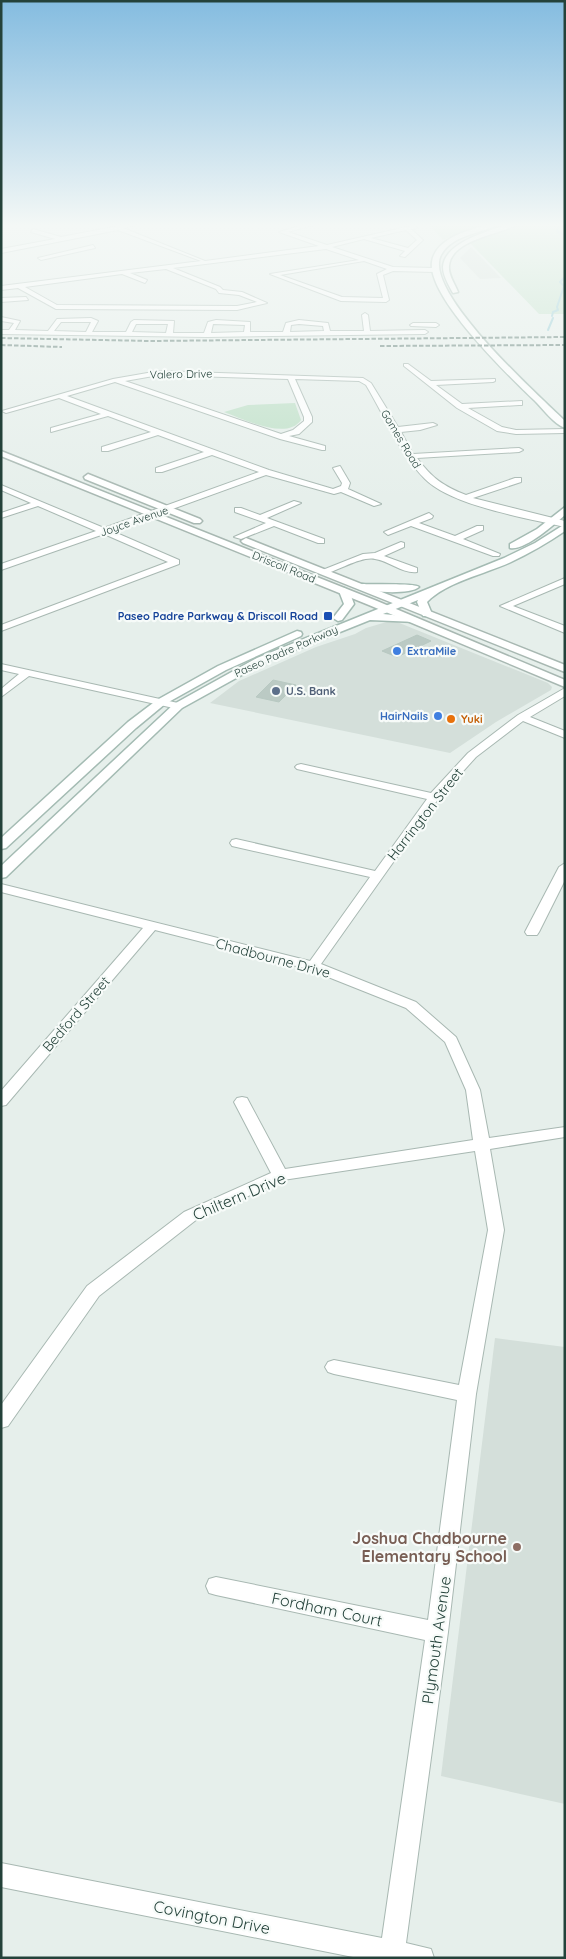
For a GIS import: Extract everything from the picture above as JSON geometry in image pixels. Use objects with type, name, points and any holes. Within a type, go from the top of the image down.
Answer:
[{"type":"main road","points":[[460,316],[565,426]]},
{"type":"main road","name":"Driscoll Road","points":[[1,453],[374,603]]},
{"type":"main road","name":"Driscoll Road","points":[[79,474],[363,587],[412,620],[565,684]]},
{"type":"main road","name":"Paseo Padre Parkway","points":[[1,874],[178,706],[261,660],[355,621],[414,587],[496,554],[530,537],[553,522],[565,510]]},
{"type":"main road","name":"Paseo Padre Parkway","points":[[1,845],[132,725],[161,702],[248,655],[374,603],[400,603],[434,590],[526,551],[565,526]]},
{"type":"main road","points":[[363,587],[392,589],[414,587]]},
{"type":"main road","points":[[427,614],[422,602],[434,590]]},
{"type":"main road","points":[[338,618],[350,604],[344,591]]},
{"type":"main road","points":[[400,603],[565,669]]},
{"type":"main road","points":[[355,621],[389,617],[412,620]]},
{"type":"street","points":[[365,316],[367,333]]},
{"type":"street","points":[[1,319],[18,322],[11,332]]},
{"type":"street","points":[[50,333],[56,322],[60,320],[95,321],[88,334]]},
{"type":"street","points":[[128,335],[134,322],[142,321],[172,322],[169,335]]},
{"type":"street","points":[[207,335],[210,323],[216,322],[248,323],[247,334]]},
{"type":"street","points":[[286,334],[288,325],[295,322],[326,324],[327,334]]},
{"type":"street","points":[[406,333],[405,325],[436,325]]},
{"type":"street","points":[[1,332],[128,335],[425,332]]},
{"type":"street","points":[[406,365],[460,406],[500,429],[516,432],[565,431]]},
{"type":"street","name":"Valero Drive","points":[[6,411],[115,380],[174,373],[361,379]]},
{"type":"street","points":[[280,436],[296,432],[308,422],[308,417],[290,376]]},
{"type":"street","name":"Gomes Road","points":[[361,379],[369,384],[411,456],[428,478],[446,490],[465,498],[565,526]]},
{"type":"street","points":[[115,380],[280,436],[322,448]]},
{"type":"street","points":[[428,383],[494,380]]},
{"type":"street","points":[[60,396],[266,472],[334,492],[345,487],[346,483],[338,468]]},
{"type":"street","points":[[460,406],[519,403]]},
{"type":"street","points":[[54,430],[108,414]]},
{"type":"street","points":[[395,430],[432,425]]},
{"type":"street","points":[[105,449],[159,432]]},
{"type":"street","points":[[411,456],[519,450]]},
{"type":"street","points":[[158,470],[212,452]]},
{"type":"street","name":"Joyce Avenue","points":[[1,567],[168,509],[266,472]]},
{"type":"street","points":[[465,498],[518,480]]},
{"type":"street","points":[[1,487],[176,562],[1,628]]},
{"type":"street","points":[[341,489],[377,504]]},
{"type":"street","points":[[1,516],[39,503]]},
{"type":"street","points":[[260,518],[297,503]]},
{"type":"street","points":[[238,510],[322,541]]},
{"type":"street","points":[[388,532],[429,516]]},
{"type":"street","points":[[238,537],[275,523]]},
{"type":"street","points":[[411,523],[496,554]]},
{"type":"street","points":[[455,539],[480,528]]},
{"type":"street","points":[[376,556],[401,545]]},
{"type":"street","points":[[324,572],[366,556],[376,556],[414,570]]},
{"type":"street","points":[[565,581],[506,606],[565,630]]},
{"type":"street","points":[[1,667],[178,706]]},
{"type":"street","points":[[1,694],[27,673]]},
{"type":"street","name":"Harrington Street","points":[[313,966],[434,797],[472,755],[522,717],[565,691]]},
{"type":"street","points":[[522,717],[565,735]]},
{"type":"street","points":[[301,767],[434,797]]},
{"type":"street","points":[[236,843],[378,875]]},
{"type":"street","points":[[532,932],[565,867]]},
{"type":"street","name":"Chadbourne Drive","points":[[1,888],[150,927],[313,966],[411,1005],[451,1040],[473,1090],[482,1146]]},
{"type":"street","name":"Bedford Street","points":[[1,1101],[150,927]]},
{"type":"street","points":[[242,1102],[280,1175]]},
{"type":"street","name":"Chiltern Drive","points":[[1,1420],[92,1291],[190,1216],[280,1175],[565,1132]]},
{"type":"street","name":"Plymouth Avenue","points":[[392,1955],[437,1632],[467,1394],[496,1230],[482,1146]]},
{"type":"street","points":[[334,1367],[467,1394]]},
{"type":"street","name":"Fordham Court","points":[[216,1586],[437,1632]]},
{"type":"street","name":"Covington Drive","points":[[1,1875],[392,1955],[422,1958]]},
{"type":"shaded area","points":[[390,621],[397,622],[548,683],[552,687],[551,690],[496,722],[450,753],[210,703],[239,681],[316,647]]},
{"type":"shaded area","name":"Joshua Chadbourne Elementary School","points":[[495,1338],[565,1347],[565,1804],[441,1776]]},
{"type":"green space","points":[[295,403],[301,420],[294,426],[286,429],[275,429],[253,423],[224,412],[248,405]]},
{"type":"building","points":[[417,635],[431,641],[397,657],[382,651]]},
{"type":"building","name":"U.S. Bank","points":[[273,680],[296,685],[279,702],[256,697]]},
{"type":"waterway","points":[[548,330],[553,318]]},
{"type":"railway","points":[[1,338],[150,341],[565,337]]},
{"type":"railway","points":[[1,345],[62,347]]},
{"type":"railway","points":[[380,346],[565,345]]},
{"type":"place","name":"Paseo Padre Parkway & Driscoll Road","points":[[328,616]]},
{"type":"place","name":"ExtraMile","points":[[397,651]]},
{"type":"place","name":"U.S. Bank","points":[[276,691]]},
{"type":"place","name":"HairNails","points":[[438,716]]},
{"type":"place","name":"Yuki","points":[[451,719]]},
{"type":"place","name":"Joshua Chadbourne Elementary School","points":[[517,1547]]}]
